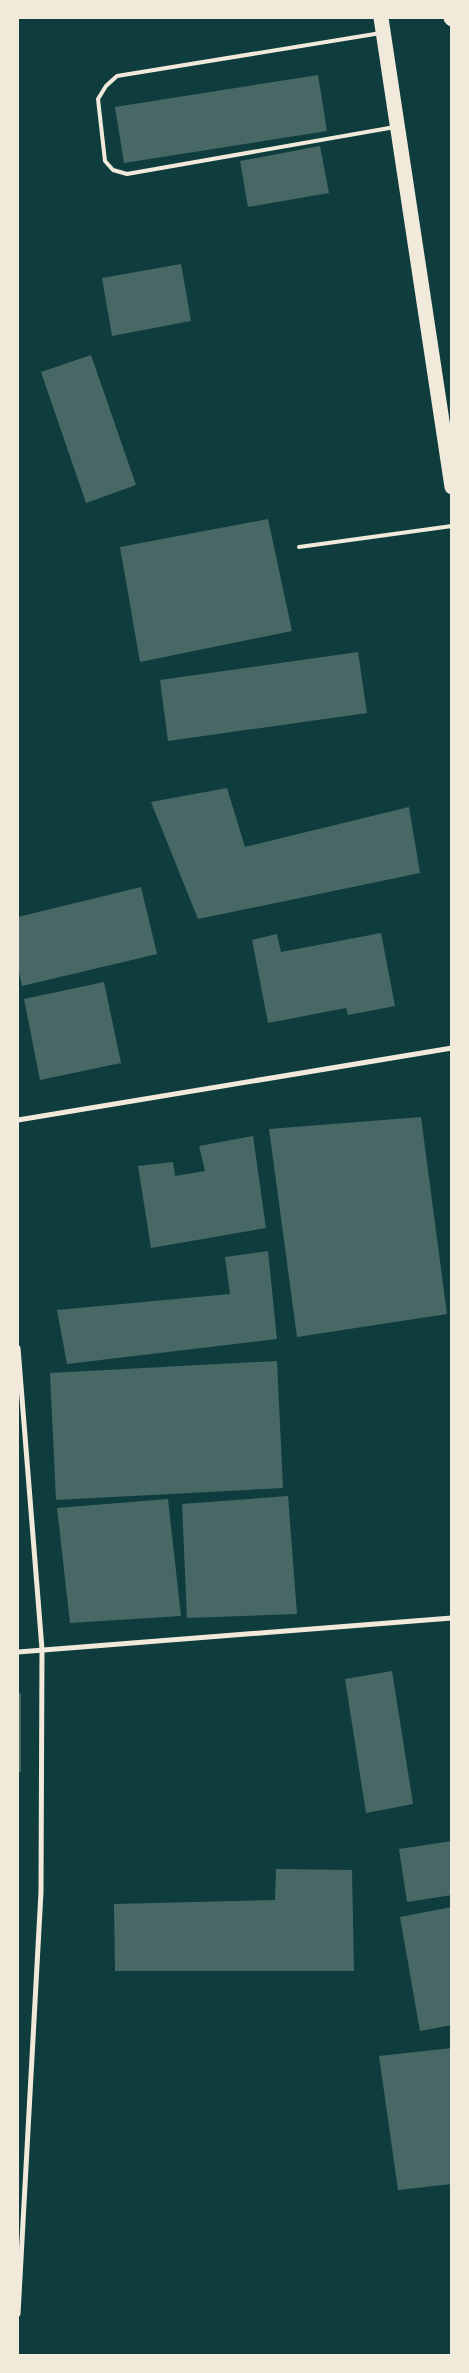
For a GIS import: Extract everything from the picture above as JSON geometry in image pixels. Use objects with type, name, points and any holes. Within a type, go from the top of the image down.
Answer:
[{"type":"highway","points":[[382,25],[452,487]]},
{"type":"street","points":[[18,1120],[452,1048]]},
{"type":"street","points":[[18,1348],[42,1649],[41,1892],[18,2314]]},
{"type":"street","points":[[18,1652],[452,1618]]},
{"type":"lane","points":[[382,25],[118,76],[106,86],[98,99],[105,161],[113,170],[128,174],[397,126]]},
{"type":"lane","points":[[299,547],[452,526]]},
{"type":"building","points":[[318,75],[327,131],[124,163],[115,107]]},
{"type":"building","points":[[320,146],[329,193],[248,207],[240,161]]},
{"type":"building","points":[[181,264],[191,321],[112,336],[102,278]]},
{"type":"building","points":[[91,355],[136,485],[86,503],[41,372]]},
{"type":"building","points":[[268,519],[292,631],[140,662],[120,547]]},
{"type":"building","points":[[358,652],[367,713],[168,741],[160,680]]},
{"type":"building","points":[[227,788],[245,847],[409,807],[420,873],[198,919],[151,802]]},
{"type":"building","points":[[141,887],[157,954],[22,986],[18,968],[18,917]]},
{"type":"building","points":[[381,933],[395,1006],[348,1015],[346,1008],[268,1023],[252,940],[277,934],[281,952]]},
{"type":"building","points":[[104,982],[121,1063],[40,1080],[24,999]]},
{"type":"building","points":[[421,1117],[447,1314],[297,1337],[269,1129]]},
{"type":"building","points":[[253,1136],[266,1228],[151,1248],[138,1166],[173,1162],[175,1176],[205,1171],[199,1146]]},
{"type":"building","points":[[268,1251],[277,1339],[67,1364],[57,1310],[230,1294],[225,1257]]},
{"type":"building","points":[[277,1361],[283,1488],[56,1500],[50,1373]]},
{"type":"building","points":[[288,1496],[297,1614],[187,1618],[182,1504]]},
{"type":"building","points":[[168,1499],[181,1616],[70,1623],[57,1508]]},
{"type":"building","points":[[392,1671],[413,1804],[366,1813],[345,1679]]},
{"type":"building","points":[[21,1693],[21,1772],[18,1772],[18,1694]]},
{"type":"building","points":[[452,1841],[452,1895],[407,1902],[399,1849]]},
{"type":"building","points":[[276,1869],[352,1870],[354,1971],[115,1971],[114,1904],[275,1900]]},
{"type":"building","points":[[452,1907],[452,2025],[420,2031],[400,1917]]},
{"type":"building","points":[[452,2048],[452,2184],[398,2190],[379,2056]]}]
